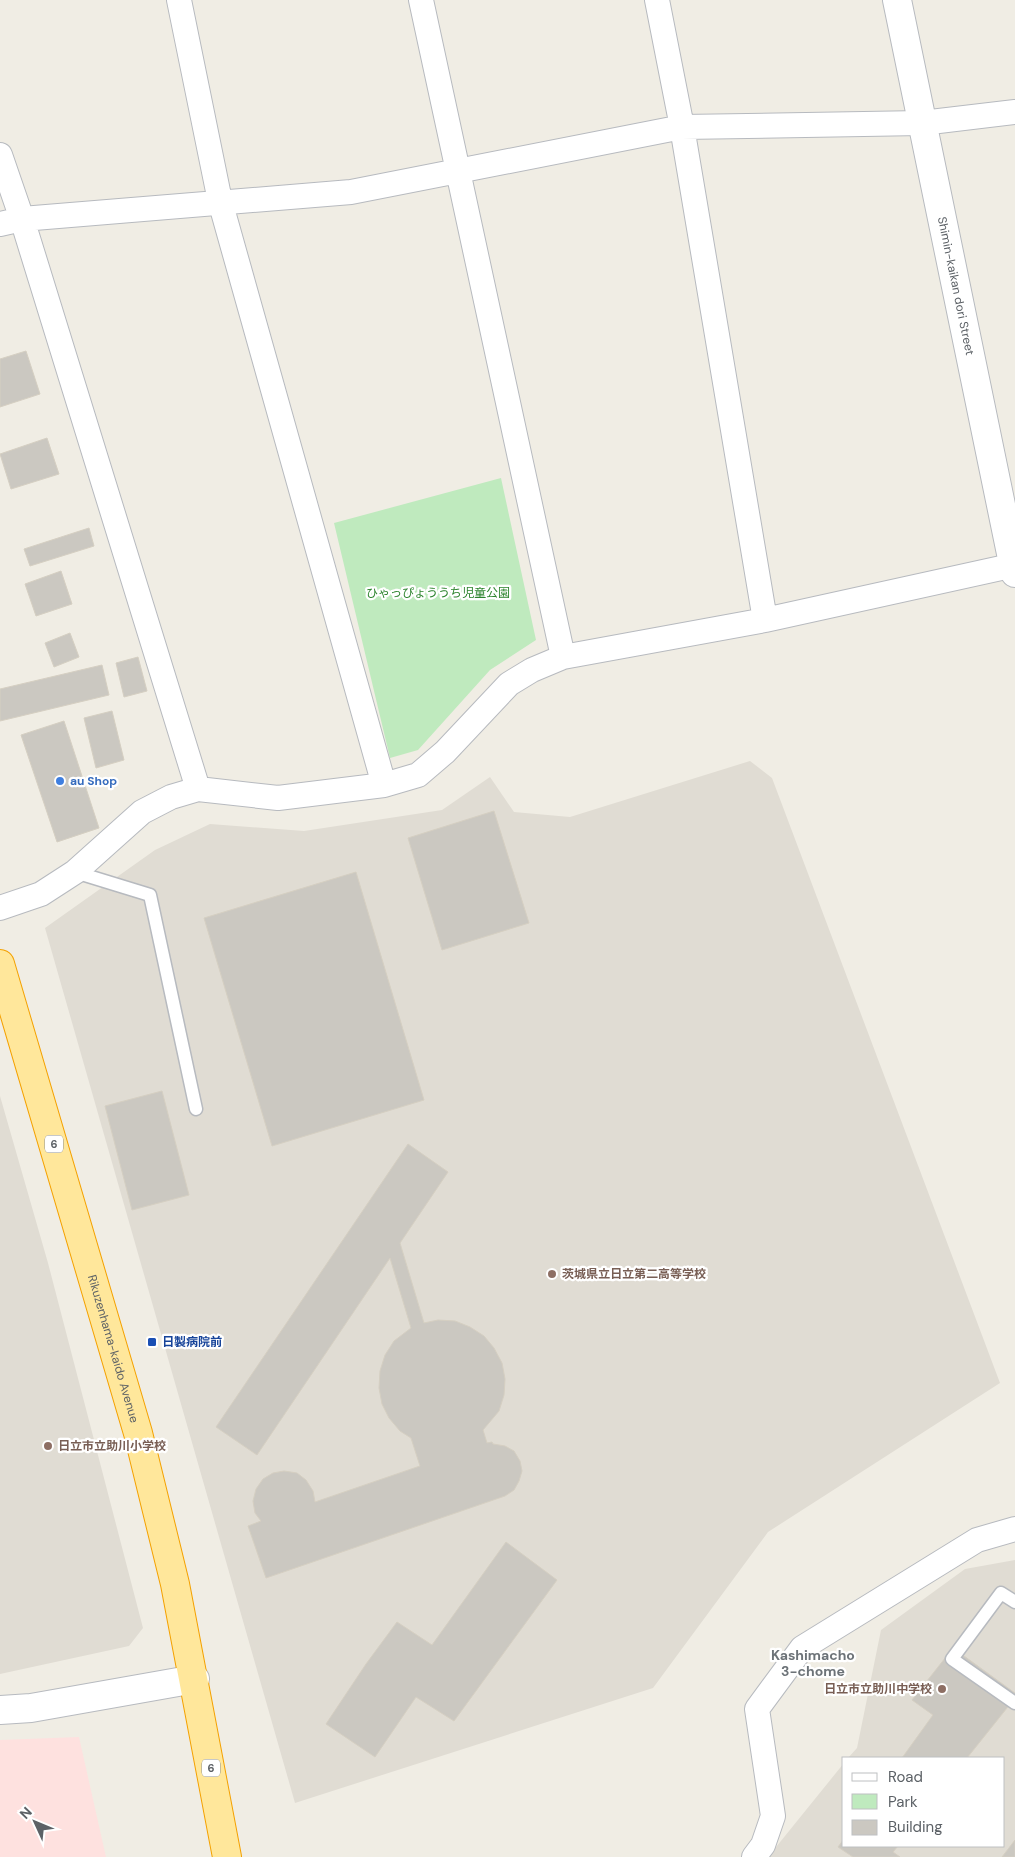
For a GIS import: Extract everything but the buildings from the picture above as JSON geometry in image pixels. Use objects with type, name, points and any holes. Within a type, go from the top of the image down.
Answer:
[{"type":"highway","name":"Rikuzenhama-kaido Avenue","points":[[0,964],[138,1433],[175,1584],[195,1679],[227,1857]]},
{"type":"street","points":[[179,0],[220,201],[384,785]]},
{"type":"street","points":[[421,0],[563,657]]},
{"type":"street","points":[[657,0],[682,127],[765,620]]},
{"type":"street","name":"Shimin-kaikan dori Street","points":[[897,0],[1014,568]]},
{"type":"street","points":[[11,221],[220,201],[351,192],[682,127],[922,123],[1015,112]]},
{"type":"street","points":[[0,155],[11,221],[198,789]]},
{"type":"street","points":[[0,908],[40,894],[75,872],[142,812],[171,797],[198,789],[278,798],[384,785],[418,775],[445,752],[509,684],[532,670],[563,657],[765,620],[1014,568]]},
{"type":"street","points":[[754,1857],[763,1845],[774,1816],[757,1710],[802,1648],[977,1540],[1015,1528]]},
{"type":"street","points":[[0,1710],[31,1708],[195,1679]]},
{"type":"lane","points":[[75,872],[150,895],[196,1109]]},
{"type":"lane","points":[[1015,1602],[1001,1593],[952,1659],[1015,1703]]},
{"type":"shaded area","name":"茨城県立日立第二高等学校","points":[[750,761],[772,778],[1000,1383],[768,1532],[653,1688],[295,1803],[45,928],[155,850],[210,824],[304,831],[442,810],[490,777],[514,812],[570,817]]},
{"type":"shaded area","name":"日立市立助川小学校","points":[[0,1096],[48,1263],[143,1628],[129,1646],[0,1674]]},
{"type":"shaded area","name":"日立市立助川中学校","points":[[1015,1560],[1015,1857],[768,1857],[842,1765],[842,1847],[1005,1847],[1005,1757],[849,1757],[857,1748],[881,1630],[965,1569]]},
{"type":"shaded area","points":[[79,1737],[106,1857],[0,1857],[0,1740]]},
{"type":"green space","name":"ひゃっぴょううち児童公園","points":[[501,478],[536,640],[490,670],[418,750],[390,758],[334,523]]},
{"type":"place","name":"au Shop","points":[[60,781]]},
{"type":"place","name":"茨城県立日立第二高等学校","points":[[552,1274]]},
{"type":"place","name":"日製病院前","points":[[152,1342]]},
{"type":"place","name":"日立市立助川小学校","points":[[48,1446]]},
{"type":"place","name":"日立市立助川中学校","points":[[942,1689]]},
{"type":"district","name":"Kashimacho 3-chome","points":[[813,1664]]}]
